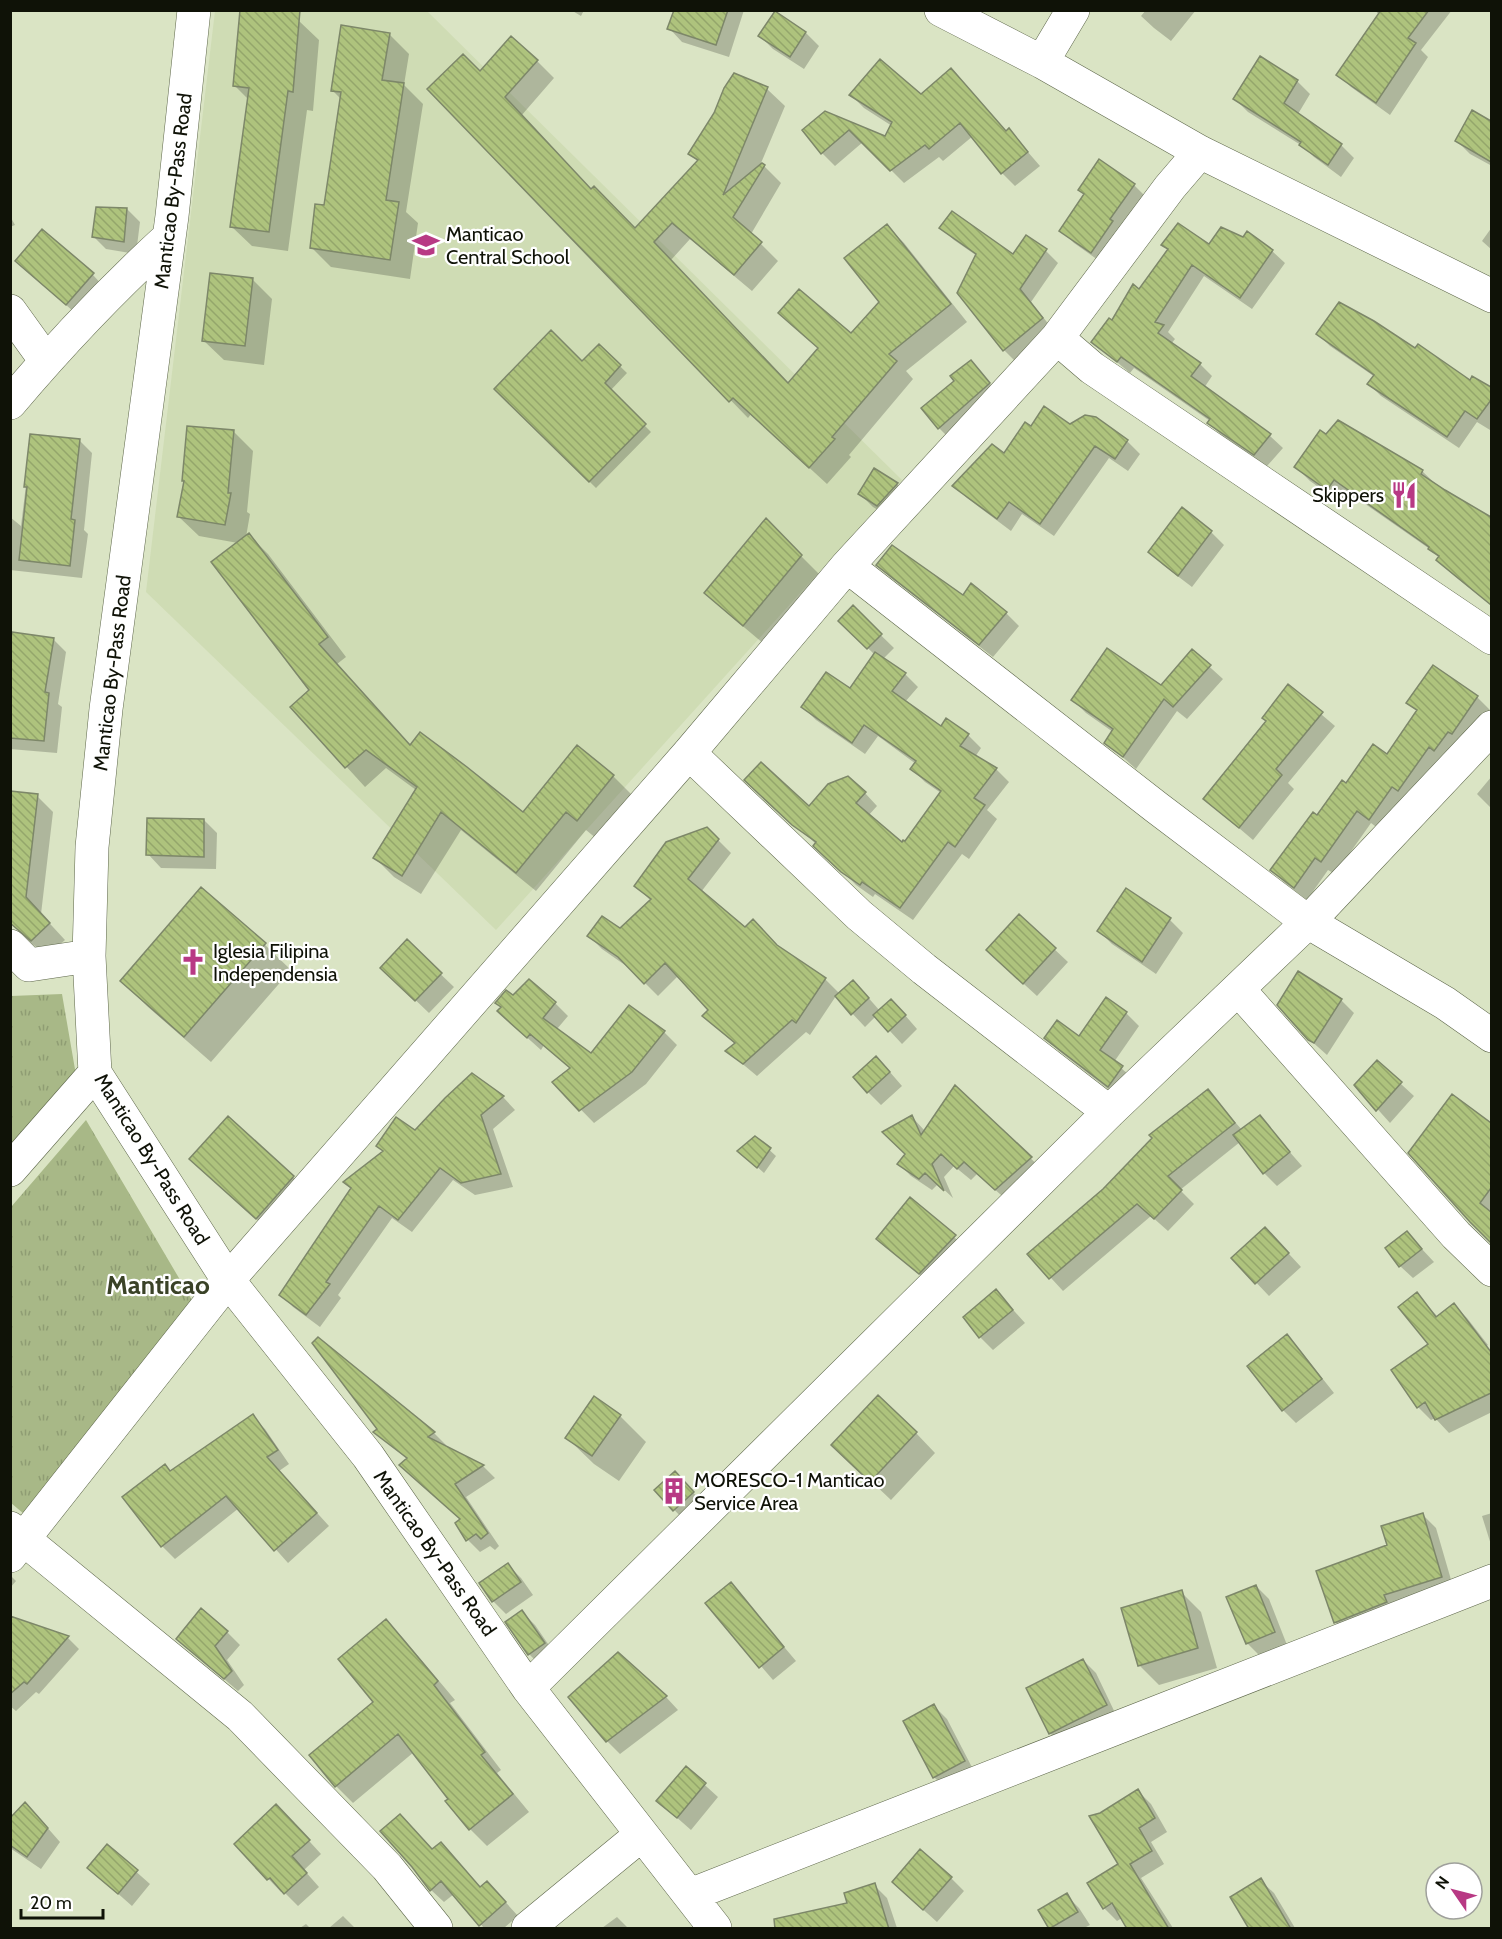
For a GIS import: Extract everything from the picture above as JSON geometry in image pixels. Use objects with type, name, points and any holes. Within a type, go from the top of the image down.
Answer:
[{"type":"street","name":"Manticao By-Pass Road","points":[[194,10],[169,237],[106,709],[92,847],[89,956],[95,1073],[228,1280],[368,1456],[528,1688],[715,1929]]},
{"type":"street","points":[[941,10],[1042,62],[1200,152],[1491,296]]},
{"type":"street","points":[[1042,62],[1073,10]]},
{"type":"street","points":[[436,1929],[387,1867],[240,1716],[15,1541],[228,1280],[689,753],[847,566],[1057,338],[1170,187],[1200,152]]},
{"type":"street","points":[[10,403],[117,285],[169,237]]},
{"type":"street","points":[[10,311],[46,361]]},
{"type":"street","points":[[1057,338],[1092,369],[1491,638]]},
{"type":"street","points":[[847,566],[1156,807],[1308,922],[1445,1003],[1491,1036]]},
{"type":"street","points":[[528,1688],[1109,1112],[1308,922],[1491,728]]},
{"type":"street","points":[[689,753],[859,915],[924,969],[1109,1112]]},
{"type":"street","points":[[17,963],[89,956]]},
{"type":"street","points":[[1239,989],[1456,1236],[1491,1270]]},
{"type":"street","points":[[10,1170],[95,1073]]},
{"type":"street","points":[[690,1895],[1491,1581]]},
{"type":"street","points":[[528,1929],[641,1835]]},
{"type":"shaded area","name":"Manticao Central School","points":[[215,11],[427,11],[902,480],[496,930],[146,592]]},
{"type":"green space","points":[[62,994],[76,1075],[11,1149],[11,996]]},
{"type":"green space","points":[[86,1120],[196,1307],[30,1519],[11,1503],[11,1207]]},
{"type":"building","points":[[240,10],[300,10],[293,92],[288,91],[269,232],[230,227],[249,88],[233,86]]},
{"type":"building","points":[[674,10],[728,10],[716,45],[667,29]]},
{"type":"building","points":[[1381,10],[1429,10],[1408,38],[1416,43],[1376,103],[1336,75]]},
{"type":"building","points":[[775,11],[806,32],[790,57],[758,36]]},
{"type":"building","points":[[341,25],[390,33],[382,80],[404,83],[386,200],[399,202],[390,260],[310,248],[315,204],[324,205],[341,92],[331,91]]},
{"type":"building","points":[[511,36],[538,60],[505,97],[591,189],[594,186],[635,228],[698,160],[688,154],[714,113],[724,88],[734,73],[768,87],[723,195],[762,163],[765,165],[733,217],[762,242],[734,275],[672,223],[654,242],[788,383],[818,348],[778,313],[799,289],[851,333],[879,302],[844,258],[887,224],[951,304],[889,354],[897,361],[832,437],[835,439],[809,468],[733,398],[729,402],[427,89],[463,54],[480,71]]},
{"type":"building","points":[[1260,56],[1298,80],[1284,103],[1342,144],[1328,165],[1299,145],[1301,142],[1233,99]]},
{"type":"building","points":[[880,59],[921,94],[951,68],[1006,131],[1009,128],[1028,152],[1001,174],[960,123],[929,149],[925,145],[890,171],[849,130],[821,154],[802,130],[825,111],[885,136],[892,122],[849,95]]},
{"type":"building","points":[[1472,110],[1491,121],[1491,162],[1455,141]]},
{"type":"building","points":[[1099,159],[1135,184],[1110,219],[1113,221],[1091,253],[1059,231],[1084,194],[1078,190]]},
{"type":"building","points":[[96,207],[127,208],[124,242],[92,237]]},
{"type":"building","points":[[952,211],[1013,254],[1026,235],[1047,249],[1020,289],[1043,318],[1003,351],[957,293],[976,254],[939,228]]},
{"type":"building","points":[[1178,223],[1209,244],[1221,227],[1243,237],[1247,231],[1273,250],[1240,298],[1192,265],[1155,322],[1164,325],[1158,333],[1201,363],[1191,376],[1271,434],[1254,455],[1207,423],[1210,419],[1121,357],[1117,362],[1091,342],[1109,318],[1112,320],[1133,284],[1139,289],[1168,249],[1161,245]]},
{"type":"building","points":[[42,229],[94,273],[66,305],[15,261]]},
{"type":"building","points":[[210,273],[253,278],[245,346],[202,341]]},
{"type":"building","points":[[1339,302],[1374,321],[1415,348],[1418,344],[1470,380],[1472,376],[1491,387],[1491,400],[1477,419],[1465,411],[1447,437],[1367,384],[1374,375],[1316,334]]},
{"type":"building","points":[[551,330],[582,361],[599,344],[621,365],[605,383],[646,424],[589,482],[494,389]]},
{"type":"building","points":[[971,360],[990,383],[938,429],[921,408],[954,381],[950,376]]},
{"type":"building","points":[[1044,406],[1070,424],[1085,415],[1096,417],[1128,440],[1115,459],[1095,446],[1040,524],[1009,502],[997,519],[952,486],[992,444],[1004,453],[1025,422],[1031,426]]},
{"type":"building","points":[[1338,420],[1423,470],[1421,474],[1491,517],[1491,605],[1436,560],[1439,556],[1428,549],[1429,547],[1334,480],[1327,490],[1294,467],[1320,430],[1326,434]]},
{"type":"building","points":[[187,426],[234,430],[228,493],[231,493],[225,525],[177,517],[184,481],[182,481]]},
{"type":"building","points":[[30,434],[80,439],[71,519],[75,520],[70,566],[19,560]]},
{"type":"building","points":[[874,468],[898,483],[877,506],[858,494]]},
{"type":"building","points":[[1182,507],[1212,531],[1178,576],[1148,552]]},
{"type":"building","points":[[766,518],[802,555],[743,626],[704,593]]},
{"type":"building","points":[[249,533],[328,637],[319,644],[410,745],[420,732],[523,812],[577,745],[614,775],[577,821],[566,812],[516,873],[441,812],[402,876],[373,858],[417,787],[366,750],[345,768],[290,707],[309,690],[211,562]]},
{"type":"building","points":[[892,545],[963,595],[971,583],[1007,612],[979,645],[876,565]]},
{"type":"building","points":[[853,605],[882,634],[867,649],[838,621]]},
{"type":"building","points":[[12,632],[54,638],[45,692],[49,693],[44,741],[10,738]]},
{"type":"building","points":[[1107,648],[1161,685],[1192,649],[1211,665],[1173,707],[1164,699],[1123,757],[1104,743],[1113,729],[1071,700]]},
{"type":"building","points":[[875,652],[906,673],[892,691],[941,726],[946,718],[969,734],[960,746],[997,768],[974,798],[985,805],[955,847],[948,842],[900,908],[862,882],[860,885],[841,872],[813,846],[816,842],[792,825],[744,780],[761,762],[809,806],[828,784],[848,776],[866,792],[856,803],[902,842],[905,841],[941,791],[910,769],[916,761],[864,725],[852,743],[801,707],[826,672],[850,688]]},
{"type":"building","points":[[1433,665],[1478,696],[1452,734],[1448,732],[1434,751],[1429,747],[1398,791],[1392,787],[1369,820],[1357,811],[1321,862],[1315,858],[1294,888],[1270,870],[1313,812],[1317,815],[1342,780],[1346,783],[1373,744],[1387,754],[1417,710],[1406,703]]},
{"type":"building","points":[[1288,684],[1323,712],[1276,769],[1282,775],[1239,828],[1203,799],[1266,721],[1262,718]]},
{"type":"building","points":[[10,791],[38,794],[26,897],[50,923],[31,941],[10,923]]},
{"type":"building","points":[[147,818],[204,819],[204,857],[146,855]]},
{"type":"building","points":[[707,827],[719,839],[688,879],[745,927],[753,919],[777,945],[826,978],[796,1023],[792,1020],[743,1064],[725,1051],[735,1043],[702,1016],[708,1010],[665,963],[644,984],[618,957],[587,936],[602,916],[620,928],[651,899],[634,886],[666,842]]},
{"type":"building","name":"Iglesia Filipina Independensia","points":[[201,887],[266,943],[184,1037],[120,981]]},
{"type":"building","points":[[1126,888],[1171,918],[1142,962],[1097,931]]},
{"type":"building","points":[[1019,914],[1056,948],[1023,984],[986,950]]},
{"type":"building","points":[[407,939],[442,973],[415,1001],[380,968]]},
{"type":"building","points":[[1298,971],[1342,999],[1314,1043],[1308,1040],[1277,1005]]},
{"type":"building","points":[[529,979],[556,1002],[543,1018],[591,1053],[629,1005],[665,1031],[632,1072],[579,1111],[552,1082],[570,1068],[530,1034],[527,1038],[497,1011],[501,1007],[495,1003],[506,990],[513,995]]},
{"type":"building","points":[[853,980],[869,998],[851,1015],[835,996]]},
{"type":"building","points":[[1106,997],[1127,1012],[1100,1050],[1123,1066],[1108,1087],[1044,1038],[1057,1020],[1079,1036]]},
{"type":"building","points":[[891,999],[906,1015],[888,1032],[873,1015]]},
{"type":"building","points":[[876,1056],[890,1072],[867,1093],[853,1077]]},
{"type":"building","points":[[1377,1060],[1402,1082],[1376,1111],[1354,1085]]},
{"type":"building","points":[[472,1073],[504,1096],[481,1115],[501,1174],[461,1183],[440,1168],[398,1220],[379,1206],[326,1282],[330,1284],[306,1315],[279,1295],[351,1188],[343,1182],[383,1151],[376,1146],[396,1117],[415,1130]]},
{"type":"building","points":[[955,1085],[1032,1157],[995,1190],[964,1162],[957,1169],[941,1154],[932,1164],[944,1191],[925,1173],[919,1179],[897,1164],[905,1154],[882,1132],[912,1115],[921,1135]]},
{"type":"building","points":[[1208,1089],[1235,1123],[1168,1176],[1182,1190],[1154,1219],[1137,1204],[1049,1279],[1027,1254],[1103,1189],[1152,1138],[1149,1135]]},
{"type":"building","points":[[1452,1094],[1491,1123],[1491,1188],[1480,1203],[1491,1212],[1491,1243],[1408,1153]]},
{"type":"building","points":[[1260,1115],[1290,1152],[1263,1174],[1233,1135]]},
{"type":"building","points":[[228,1116],[294,1176],[256,1219],[189,1159]]},
{"type":"building","points":[[755,1136],[771,1148],[757,1168],[737,1151]]},
{"type":"building","points":[[910,1197],[956,1235],[919,1274],[876,1239]]},
{"type":"building","points":[[1265,1227],[1289,1253],[1255,1284],[1231,1258]]},
{"type":"building","points":[[1407,1231],[1422,1249],[1399,1267],[1385,1248]]},
{"type":"building","points":[[996,1289],[1013,1310],[979,1338],[963,1317]]},
{"type":"building","points":[[1417,1292],[1436,1317],[1454,1303],[1491,1352],[1491,1393],[1435,1420],[1425,1402],[1417,1408],[1391,1370],[1428,1344],[1398,1307]]},
{"type":"building","points":[[1287,1334],[1322,1379],[1282,1411],[1247,1366]]},
{"type":"building","points":[[318,1337],[435,1432],[428,1437],[484,1465],[455,1484],[488,1533],[481,1539],[476,1534],[466,1541],[455,1523],[460,1519],[399,1465],[407,1458],[373,1432],[377,1429],[312,1343]]},
{"type":"building","points":[[878,1395],[917,1432],[870,1482],[831,1445]]},
{"type":"building","points":[[594,1396],[621,1415],[592,1456],[565,1438]]},
{"type":"building","points":[[253,1414],[278,1450],[267,1457],[317,1513],[274,1551],[226,1496],[161,1547],[122,1497],[165,1464],[170,1471]]},
{"type":"building","name":"MORESCO-1 Manticao Service Area","points":[[675,1471],[694,1492],[673,1511],[654,1490]]},
{"type":"building","points":[[1423,1513],[1442,1577],[1384,1595],[1387,1602],[1334,1623],[1316,1571],[1387,1545],[1381,1526]]},
{"type":"building","points":[[508,1563],[521,1582],[492,1602],[479,1583]]},
{"type":"building","points":[[731,1582],[784,1647],[759,1668],[705,1603]]},
{"type":"building","points":[[1256,1585],[1275,1632],[1246,1644],[1226,1597]]},
{"type":"building","points":[[1182,1590],[1198,1648],[1138,1666],[1121,1608]]},
{"type":"building","points":[[201,1608],[228,1631],[215,1646],[232,1671],[224,1679],[176,1639]]},
{"type":"building","points":[[522,1610],[545,1643],[528,1655],[505,1622]]},
{"type":"building","points":[[10,1616],[69,1636],[27,1684],[24,1682],[10,1694]]},
{"type":"building","points":[[386,1619],[438,1681],[434,1685],[485,1752],[481,1755],[513,1794],[469,1830],[445,1801],[448,1799],[398,1734],[335,1787],[309,1755],[373,1702],[338,1659]]},
{"type":"building","points":[[618,1652],[667,1696],[606,1742],[568,1697]]},
{"type":"building","points":[[1083,1659],[1107,1705],[1049,1734],[1026,1688]]},
{"type":"building","points":[[934,1704],[965,1761],[933,1778],[903,1721]]},
{"type":"building","points":[[686,1766],[706,1783],[677,1818],[656,1801]]},
{"type":"building","points":[[1138,1789],[1155,1818],[1139,1828],[1152,1851],[1130,1864],[1169,1929],[1127,1929],[1112,1903],[1103,1909],[1087,1883],[1118,1864],[1089,1816],[1100,1813]]},
{"type":"building","points":[[25,1802],[48,1828],[27,1857],[10,1845],[10,1818]]},
{"type":"building","points":[[276,1804],[310,1840],[292,1856],[307,1873],[284,1894],[270,1878],[267,1880],[234,1844]]},
{"type":"building","points":[[400,1814],[432,1849],[441,1842],[480,1887],[487,1881],[506,1902],[479,1926],[441,1881],[430,1891],[380,1831]]},
{"type":"building","points":[[107,1844],[138,1870],[118,1894],[87,1868]]},
{"type":"building","points":[[920,1849],[952,1877],[923,1910],[892,1882]]},
{"type":"building","points":[[1261,1878],[1291,1929],[1249,1929],[1230,1897]]},
{"type":"building","points":[[875,1883],[889,1929],[775,1929],[774,1919],[847,1903],[844,1893]]},
{"type":"building","points":[[1067,1893],[1078,1912],[1049,1929],[1038,1910]]},
{"type":"place","name":"Manticao Central School","points":[[426,245]]},
{"type":"place","name":"Skippers","points":[[1404,495]]},
{"type":"place","name":"Iglesia Filipina Independensia","points":[[193,962]]},
{"type":"place","name":"MORESCO-1 Manticao Service Area","points":[[674,1491]]},
{"type":"district","name":"Manticao","points":[[158,1285]]}]
